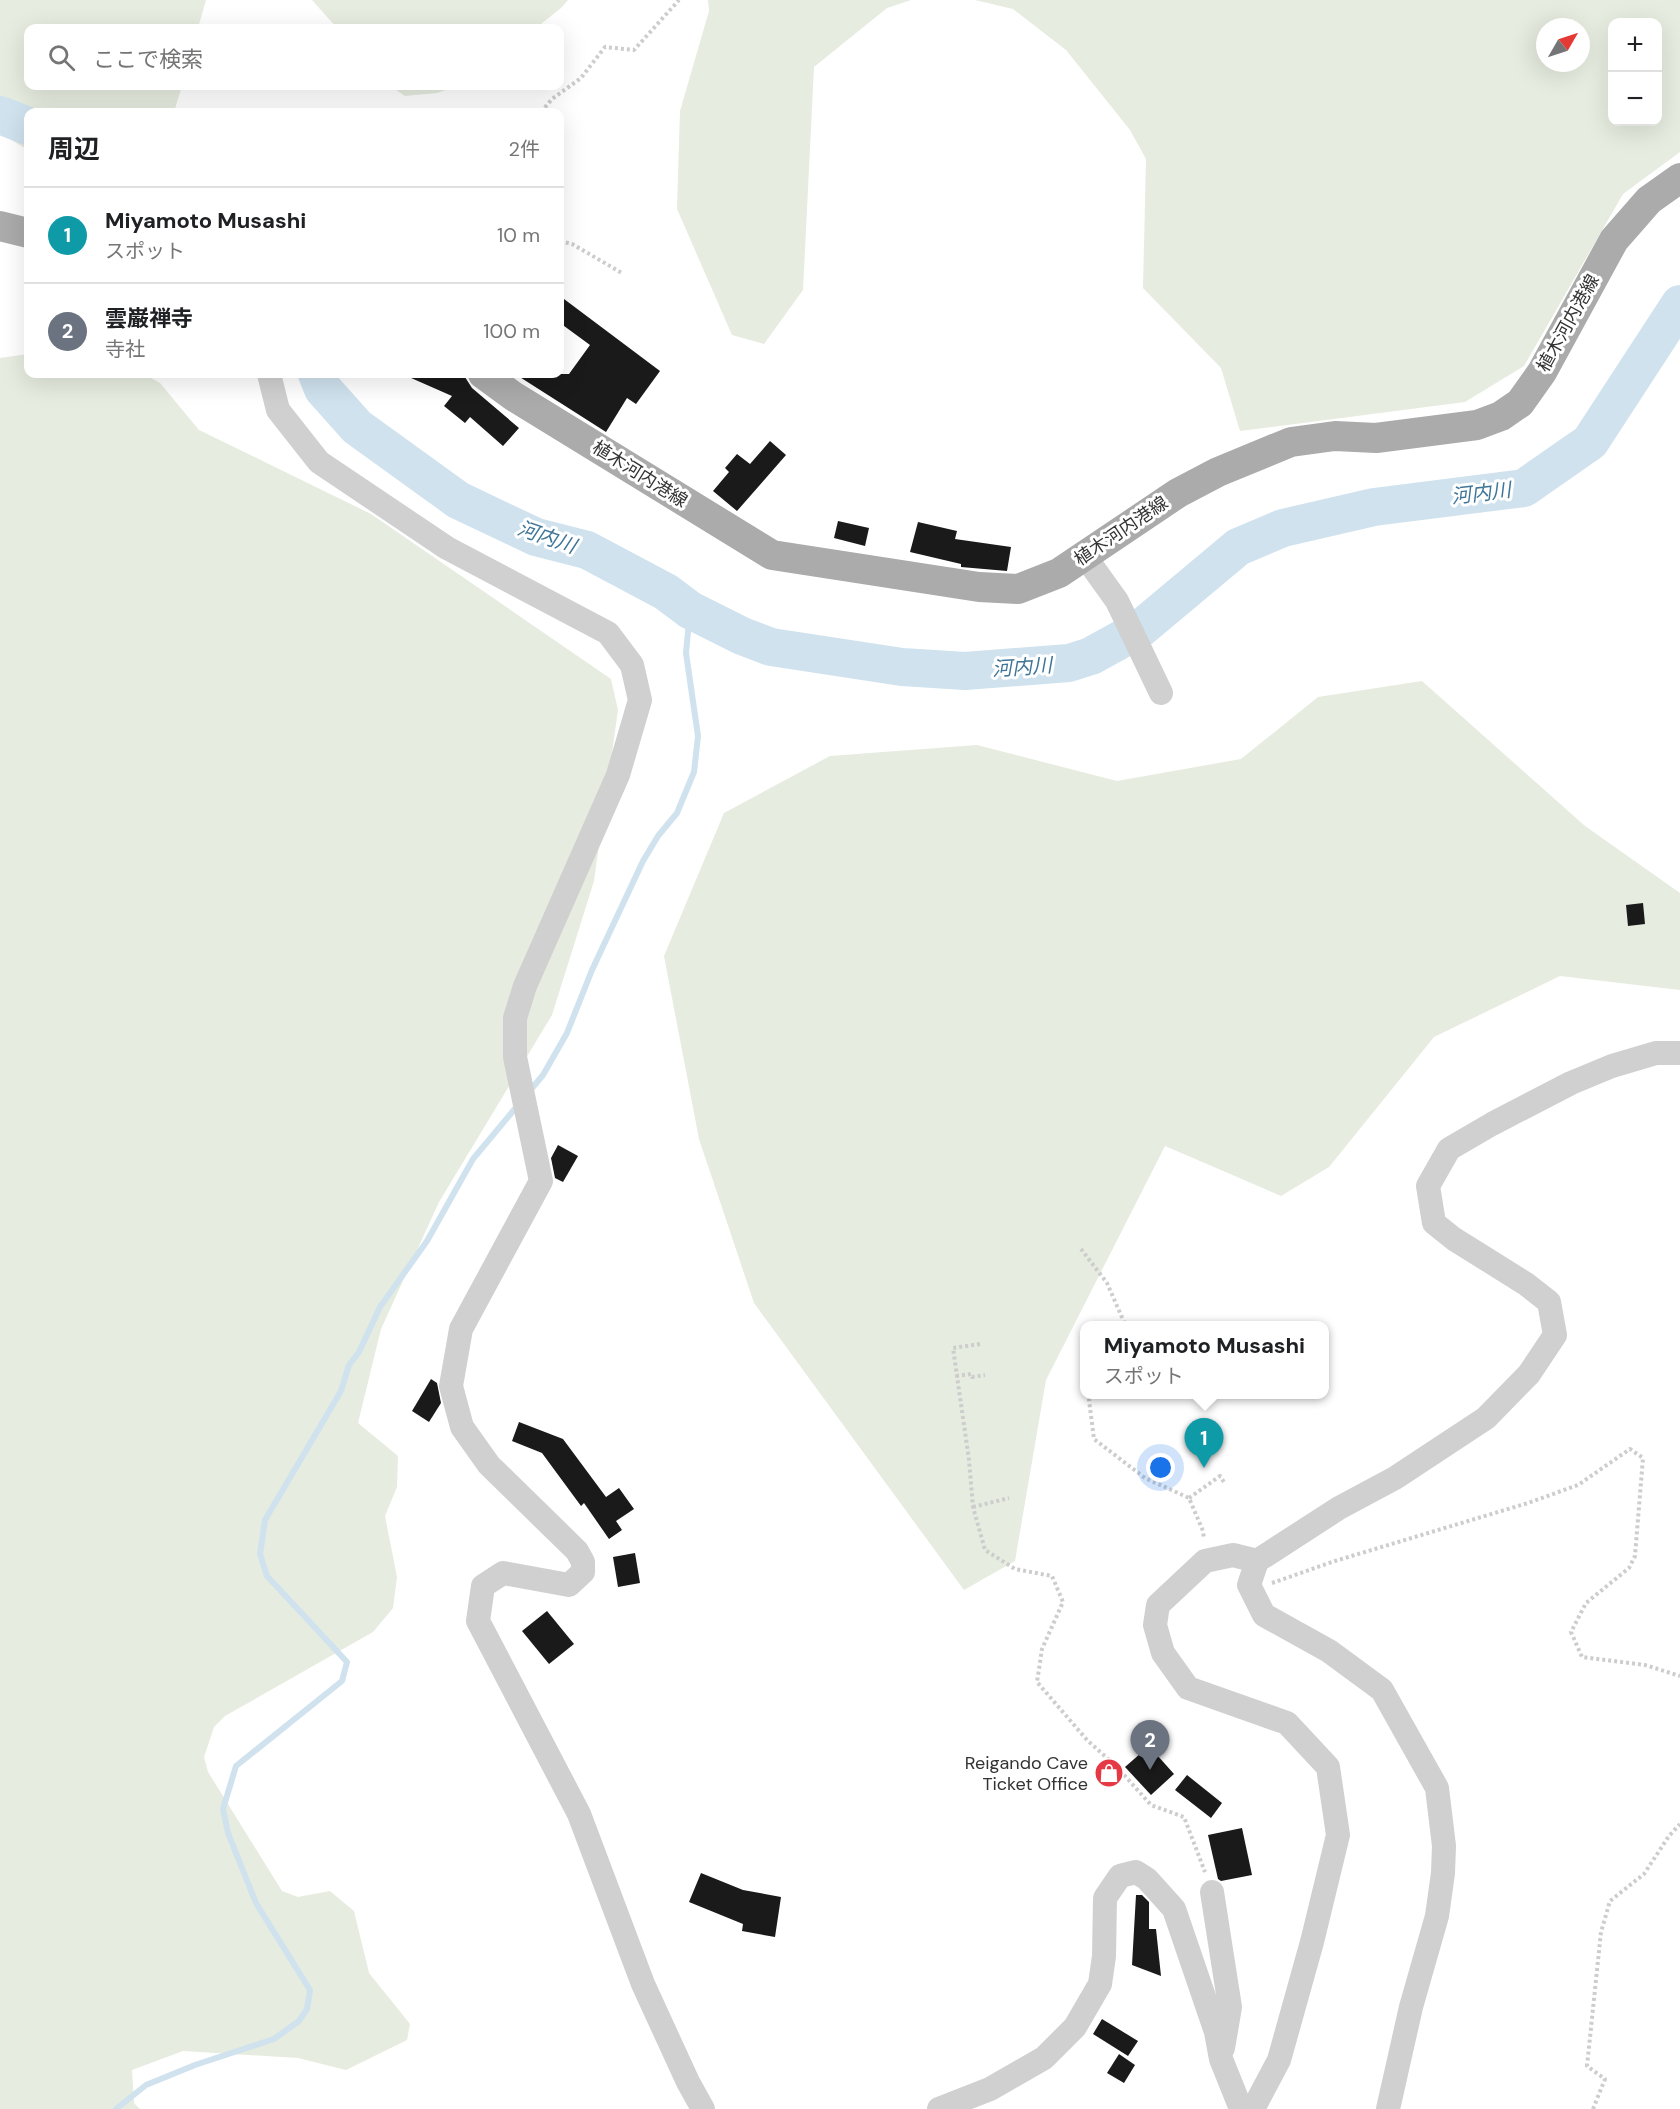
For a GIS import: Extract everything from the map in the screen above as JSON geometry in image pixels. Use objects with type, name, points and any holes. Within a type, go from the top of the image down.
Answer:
[{"type":"main road","name":"植木河内港線","points":[[488,378],[513,396],[772,555],[979,587],[1018,589],[1059,573],[1178,493],[1218,472],[1291,442],[1335,436],[1376,438],[1410,434],[1478,425],[1501,416],[1520,403],[1542,372],[1614,240],[1649,200],[1680,178]]},
{"type":"main road","points":[[0,226],[24,232]]},
{"type":"street","points":[[270,378],[278,410],[319,462],[447,548],[608,633],[632,664],[640,700],[618,775],[525,986],[515,1018],[515,1057],[541,1181],[461,1329],[451,1386],[462,1427],[489,1466],[578,1551],[583,1562],[583,1572],[569,1585],[503,1573],[483,1586],[478,1621],[579,1814],[643,1984],[688,2082],[703,2109]]},
{"type":"street","points":[[1084,555],[1118,601],[1161,693]]},
{"type":"street","points":[[1388,2109],[1411,2007],[1437,1916],[1444,1846],[1437,1788],[1382,1690],[1329,1651],[1264,1615],[1249,1585],[1257,1561],[1339,1508],[1395,1478],[1486,1418],[1529,1374],[1555,1335],[1549,1302],[1526,1284],[1454,1239],[1434,1223],[1428,1186],[1449,1149],[1492,1124],[1612,1066],[1656,1053],[1680,1053]]},
{"type":"street","points":[[1253,2109],[1279,2060],[1312,1942],[1338,1835],[1328,1767],[1287,1723],[1188,1688],[1163,1653],[1155,1624],[1158,1605],[1205,1561],[1233,1556],[1257,1561]]},
{"type":"street","points":[[939,2109],[990,2089],[1044,2058],[1075,2027],[1100,1984],[1104,1956],[1105,1898],[1120,1876],[1136,1872],[1147,1879],[1174,1909],[1216,2032],[1221,2059],[1241,2109]]},
{"type":"street","points":[[1212,1892],[1230,2007],[1221,2059]]},
{"type":"path","points":[[545,108],[552,99],[580,78],[605,48],[634,50],[679,0]]},
{"type":"path","points":[[564,242],[572,244],[622,273]]},
{"type":"path","points":[[1081,1249],[1107,1283],[1124,1321]]},
{"type":"path","points":[[980,1344],[953,1348],[974,1507],[985,1550],[1016,1569],[1052,1576],[1063,1602],[1042,1648],[1036,1682],[1087,1740],[1116,1766],[1151,1805],[1184,1817],[1212,1892]]},
{"type":"path","points":[[956,1376],[985,1375]]},
{"type":"path","points":[[1090,1399],[1094,1439],[1145,1478],[1189,1498],[1203,1531],[1205,1561]]},
{"type":"path","points":[[1249,1585],[1271,1584],[1335,1561],[1528,1503],[1578,1485],[1630,1449],[1643,1458],[1635,1556],[1629,1568],[1586,1603],[1571,1632],[1582,1657],[1646,1665],[1680,1676]]},
{"type":"path","points":[[1189,1498],[1220,1476],[1224,1482]]},
{"type":"path","points":[[974,1507],[1009,1498]]},
{"type":"path","points":[[1593,2109],[1605,2079],[1587,2066],[1601,1932],[1610,1901],[1644,1874],[1680,1824]]},
{"type":"shaded area","points":[[0,0],[206,0],[199,24],[24,24],[24,90],[181,90],[175,108],[24,108],[24,148],[0,133]]},
{"type":"shaded area","points":[[312,0],[568,0],[541,24],[333,24]]},
{"type":"shaded area","points":[[708,0],[911,0],[887,8],[814,67],[803,290],[764,344],[732,335],[677,209],[680,111],[709,11]]},
{"type":"shaded area","points":[[975,0],[1680,0],[1680,152],[1623,194],[1524,366],[1465,402],[1240,431],[1221,368],[1143,288],[1146,159],[1130,130],[1066,50],[1013,9]]},
{"type":"shaded area","points":[[396,90],[446,90],[437,93],[405,96]]},
{"type":"shaded area","points":[[24,355],[24,378],[151,378],[160,383],[199,430],[371,514],[611,679],[618,710],[594,881],[552,1015],[439,1202],[381,1329],[358,1423],[398,1456],[397,1487],[385,1516],[397,1577],[393,1608],[373,1632],[225,1716],[214,1727],[204,1757],[208,1772],[282,1891],[298,1897],[330,1891],[354,1911],[369,1973],[410,2024],[407,2040],[346,2070],[298,2058],[183,2051],[132,2070],[134,2103],[140,2109],[0,2109],[0,358]]},
{"type":"shaded area","points":[[1422,681],[1585,826],[1680,893],[1680,990],[1560,976],[1434,1037],[1329,1167],[1281,1196],[1165,1146],[1046,1380],[1015,1561],[964,1590],[754,1303],[699,1139],[664,956],[724,813],[830,756],[977,745],[1117,781],[1241,759],[1318,697]]},
{"type":"building","points":[[564,299],[660,371],[636,404],[627,398],[606,432],[521,378],[564,378],[564,374],[569,374],[590,345],[564,326]]},
{"type":"building","points":[[411,378],[466,378],[472,388],[519,428],[503,446],[470,417],[465,423],[444,406],[452,396]]},
{"type":"building","points":[[770,441],[786,455],[737,511],[713,491],[729,472],[725,468],[737,454],[750,464]]},
{"type":"building","points":[[838,521],[869,528],[865,546],[834,538]]},
{"type":"building","points":[[918,522],[957,531],[955,539],[1011,547],[1007,571],[961,567],[961,564],[910,552]]},
{"type":"building","points":[[1643,903],[1645,924],[1628,926],[1626,905]]},
{"type":"building","points":[[558,1145],[578,1156],[563,1182],[555,1178],[551,1158]]},
{"type":"building","points":[[431,1379],[437,1383],[441,1403],[429,1422],[412,1411]]},
{"type":"building","points":[[519,1422],[563,1439],[606,1497],[619,1488],[634,1509],[616,1521],[622,1530],[609,1539],[584,1503],[581,1506],[542,1453],[512,1441]]},
{"type":"building","points":[[635,1553],[640,1583],[618,1587],[613,1557]]},
{"type":"building","points":[[547,1611],[574,1644],[549,1664],[522,1631]]},
{"type":"building","points":[[1149,1746],[1174,1774],[1151,1795],[1125,1767]]},
{"type":"building","points":[[1187,1775],[1222,1803],[1211,1818],[1175,1790]]},
{"type":"building","points":[[1242,1828],[1252,1875],[1221,1881],[1218,1879],[1208,1835]]},
{"type":"building","points":[[701,1873],[743,1890],[781,1897],[775,1937],[742,1931],[743,1924],[689,1902]]},
{"type":"building","points":[[1136,1895],[1142,1895],[1149,1902],[1149,1929],[1156,1929],[1161,1976],[1132,1965]]},
{"type":"building","points":[[1102,2019],[1138,2041],[1128,2056],[1093,2034]]},
{"type":"building","points":[[1119,2054],[1135,2065],[1124,2083],[1107,2073]]},
{"type":"waterway","name":"河内川","points":[[0,115],[24,124]]},
{"type":"waterway","name":"河内川","points":[[319,378],[323,389],[357,427],[458,500],[536,537],[587,550],[666,592],[690,610],[742,636],[771,647],[902,667],[965,671],[1069,663],[1091,656],[1140,629],[1238,547],[1283,528],[1374,507],[1524,488],[1590,442],[1680,304]]},
{"type":"waterway","points":[[528,1093],[543,1075],[567,1033],[592,970],[643,861],[658,836],[677,813],[694,772],[698,736],[686,653],[690,610]]},
{"type":"waterway","points":[[116,2109],[146,2085],[195,2065],[274,2039],[299,2021],[307,2009],[310,1990],[256,1903],[228,1833],[223,1809],[236,1766],[342,1681],[347,1662],[267,1576],[260,1554],[265,1520],[341,1391],[349,1365],[359,1352],[380,1307],[427,1241],[473,1159],[518,1105]]},
{"type":"place","name":"Miyamoto Musashi","points":[[1204,1468]]},
{"type":"place","name":"雲巌禅寺","points":[[1150,1770]]},
{"type":"place","name":"Reigando Cave Ticket Office","points":[[1109,1773]]}]
